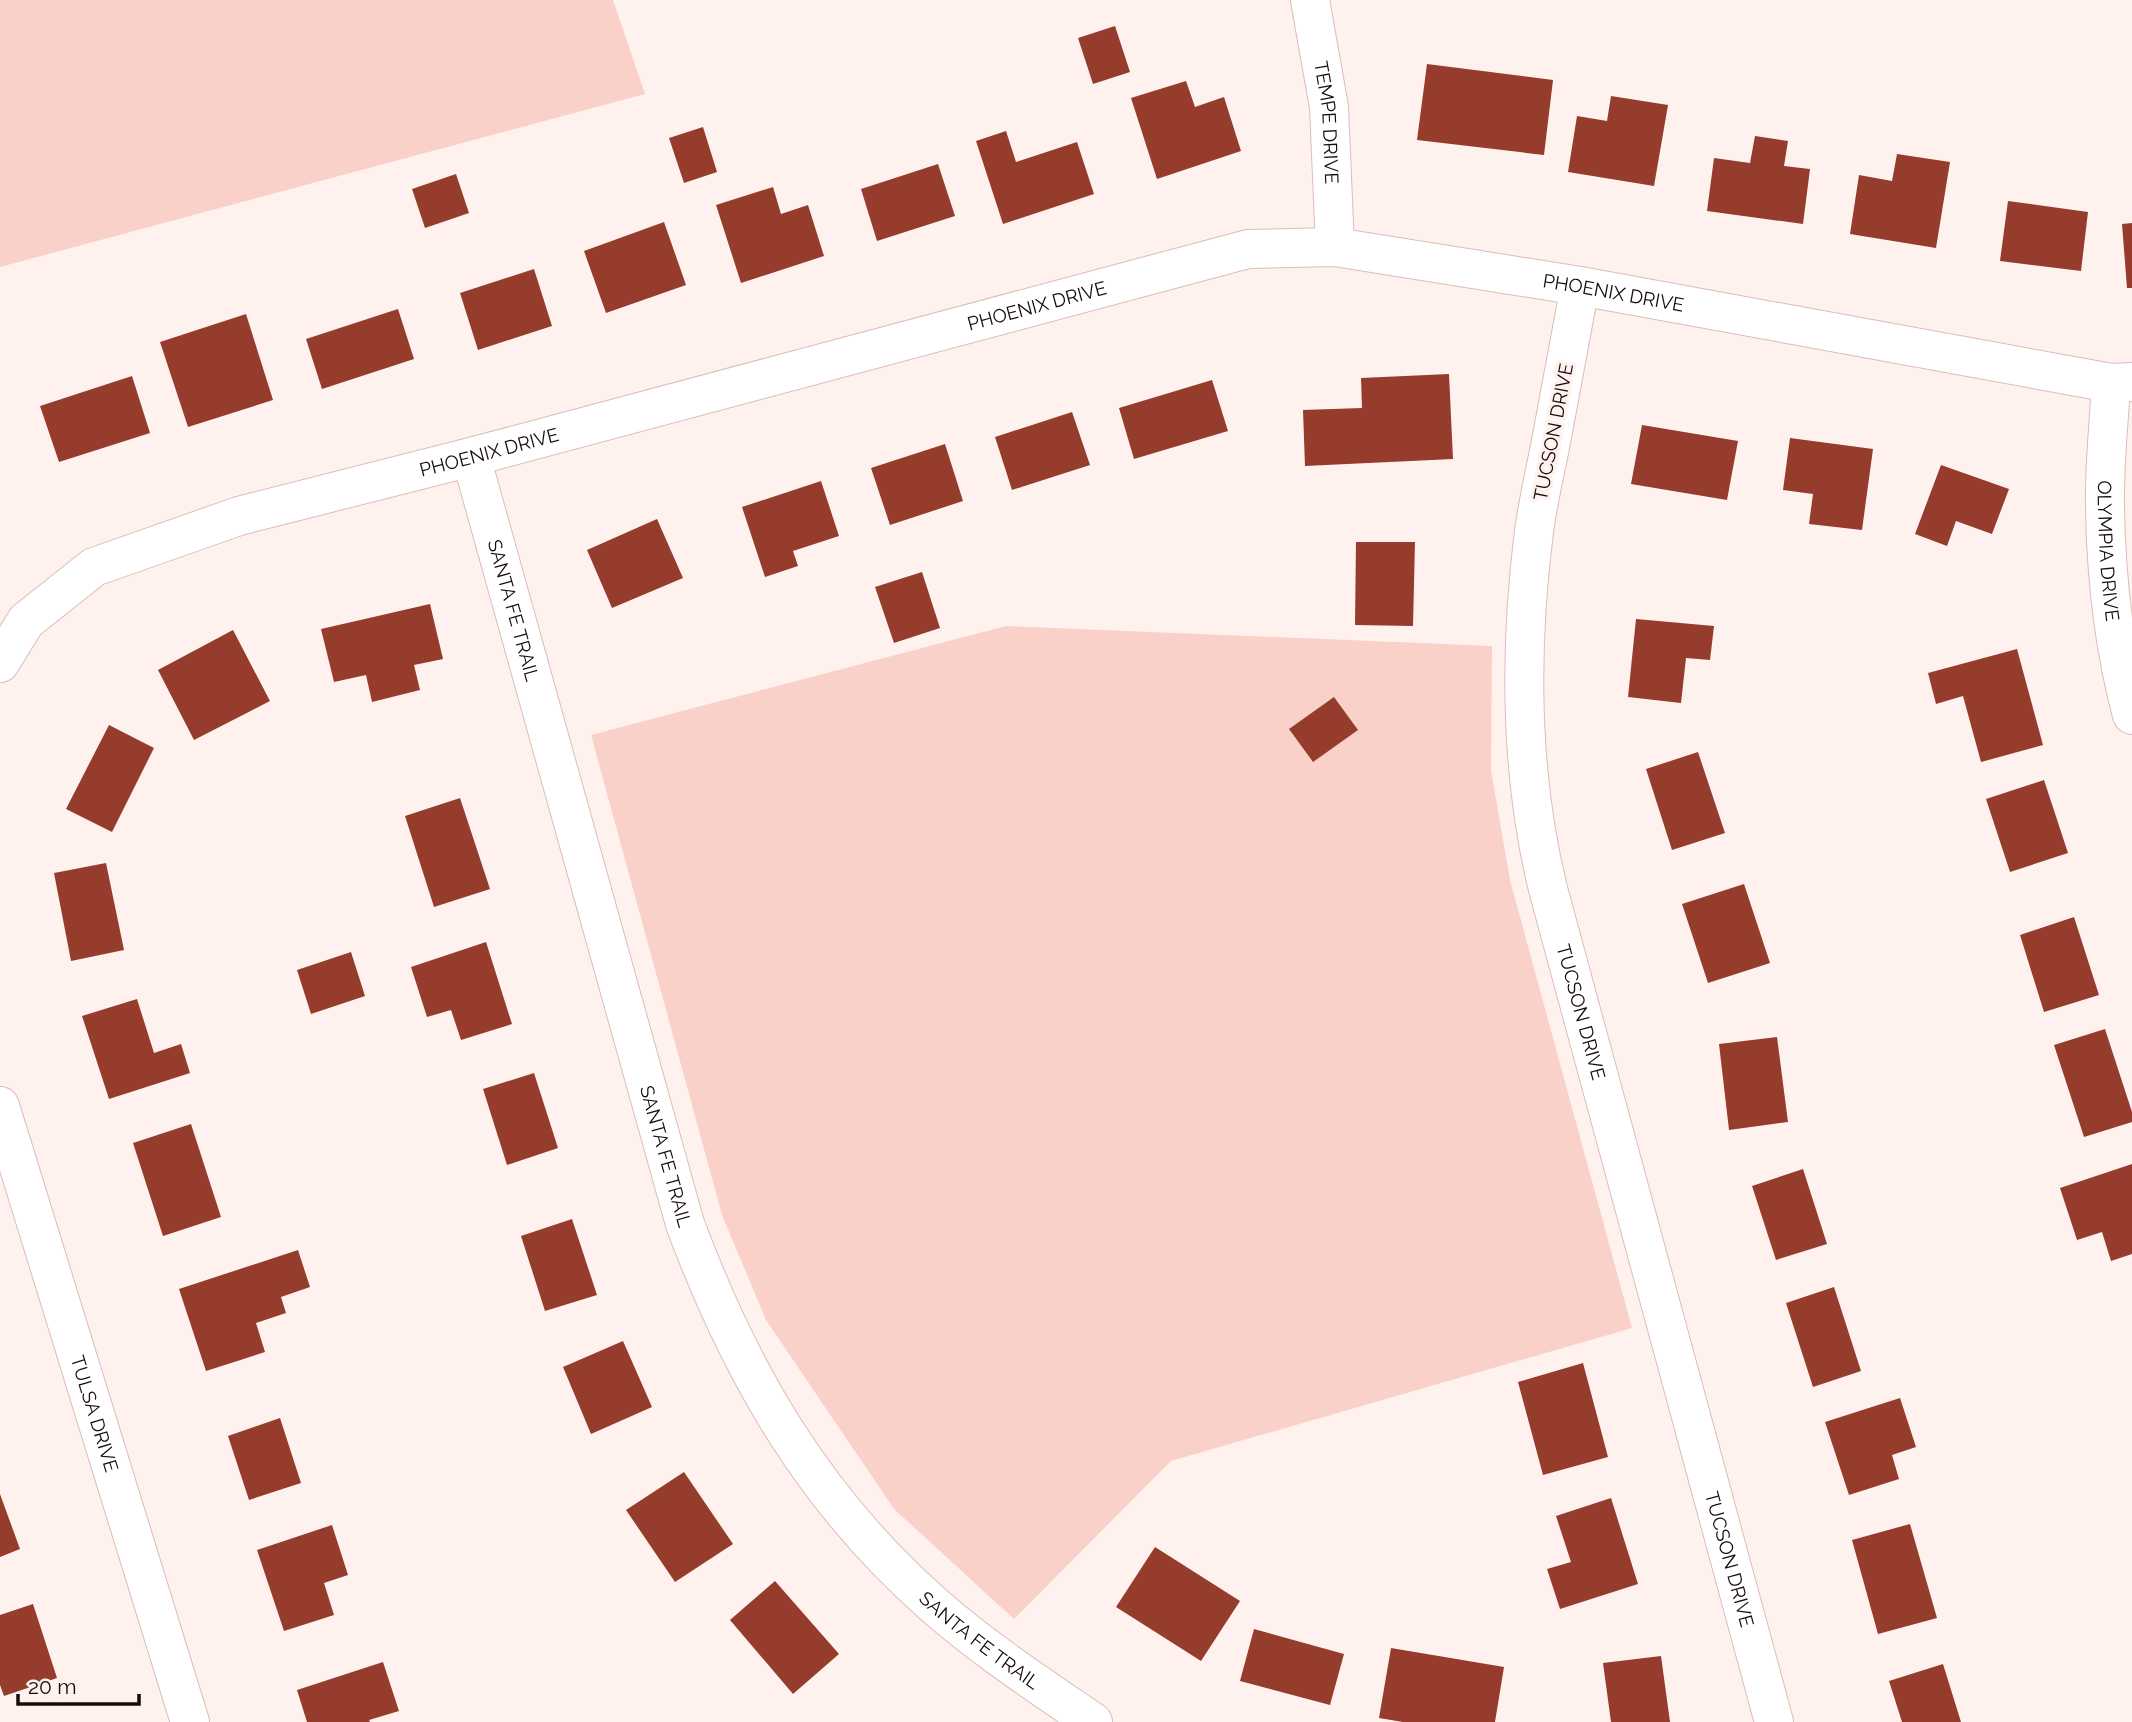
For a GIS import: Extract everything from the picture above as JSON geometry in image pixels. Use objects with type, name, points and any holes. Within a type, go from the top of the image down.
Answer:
[{"type":"street","name":"TEMPE DRIVE","points":[[1310,0],[1329,107],[1335,247]]},
{"type":"street","name":"PHOENIX DRIVE","points":[[0,663],[26,621],[94,567],[239,516],[471,457],[1248,249],[1335,247],[1580,286],[2122,382]]},
{"type":"street","name":"TUCSON DRIVE","points":[[1580,286],[1534,529],[1522,678],[1529,793],[1537,845],[1548,889],[1774,1722]]},
{"type":"street","name":"OLYMPIA DRIVE","points":[[2122,382],[2105,506],[2111,614],[2132,715]]},
{"type":"street","name":"SANTA FE TRAIL","points":[[471,457],[685,1224],[708,1286],[739,1352],[804,1459],[840,1509],[887,1559],[982,1645],[1093,1722]]},
{"type":"street","name":"TULSA DRIVE","points":[[0,1106],[190,1722]]},
{"type":"shaded area","points":[[0,0],[613,0],[645,94],[0,267]]},
{"type":"shaded area","points":[[1006,626],[1492,646],[1491,770],[1510,880],[1632,1328],[1171,1461],[1014,1619],[894,1509],[766,1320],[722,1215],[591,735]]},
{"type":"building","points":[[1115,26],[1130,72],[1093,84],[1078,38]]},
{"type":"building","points":[[1427,64],[1553,80],[1544,155],[1417,140]]},
{"type":"building","points":[[1186,81],[1195,107],[1224,97],[1241,151],[1157,179],[1131,98]]},
{"type":"building","points":[[1611,96],[1668,105],[1654,186],[1568,172],[1577,116],[1607,121]]},
{"type":"building","points":[[703,127],[717,172],[684,183],[669,138]]},
{"type":"building","points":[[1006,131],[1016,162],[1077,142],[1094,194],[1003,224],[976,141]]},
{"type":"building","points":[[1755,136],[1788,141],[1784,166],[1810,169],[1803,224],[1707,211],[1714,158],[1750,163]]},
{"type":"building","points":[[1897,154],[1950,162],[1936,248],[1850,234],[1859,175],[1892,181]]},
{"type":"building","points":[[938,164],[955,216],[877,241],[861,189]]},
{"type":"building","points":[[456,174],[469,213],[425,228],[412,189]]},
{"type":"building","points":[[773,187],[781,214],[808,205],[824,256],[741,283],[716,205]]},
{"type":"building","points":[[2008,201],[2088,212],[2081,271],[2000,261]]},
{"type":"building","points":[[664,222],[686,285],[606,313],[584,251]]},
{"type":"building","points":[[2132,223],[2132,288],[2127,288],[2122,224]]},
{"type":"building","points":[[534,269],[552,326],[478,350],[460,293]]},
{"type":"building","points":[[398,309],[414,359],[322,389],[306,339]]},
{"type":"building","points":[[246,314],[273,400],[188,427],[160,342]]},
{"type":"building","points":[[1449,374],[1453,459],[1305,466],[1303,410],[1362,408],[1361,378]]},
{"type":"building","points":[[132,376],[150,433],[59,462],[40,406]]},
{"type":"building","points":[[1212,380],[1228,431],[1134,459],[1119,408]]},
{"type":"building","points":[[1072,412],[1090,465],[1012,490],[995,437]]},
{"type":"building","points":[[1642,425],[1738,441],[1727,500],[1631,484]]},
{"type":"building","points":[[1790,438],[1873,449],[1862,530],[1809,524],[1813,494],[1783,490]]},
{"type":"building","points":[[945,444],[963,501],[890,525],[871,468]]},
{"type":"building","points":[[1941,465],[2009,489],[1992,534],[1956,521],[1947,546],[1915,534]]},
{"type":"building","points":[[821,481],[839,536],[793,551],[798,566],[765,577],[742,507]]},
{"type":"building","points":[[657,519],[683,578],[612,608],[587,550]]},
{"type":"building","points":[[1356,542],[1415,542],[1413,626],[1355,625]]},
{"type":"building","points":[[922,572],[940,628],[894,643],[875,587]]},
{"type":"building","points":[[430,604],[443,659],[414,665],[420,690],[372,702],[366,675],[334,682],[321,629]]},
{"type":"building","points":[[1636,619],[1714,626],[1710,660],[1686,658],[1681,703],[1628,697]]},
{"type":"building","points":[[233,630],[270,701],[194,740],[158,670]]},
{"type":"building","points":[[2017,649],[2043,745],[1981,762],[1963,696],[1936,704],[1928,673]]},
{"type":"building","points":[[1334,697],[1358,730],[1313,762],[1289,729]]},
{"type":"building","points":[[109,725],[154,748],[112,832],[66,809]]},
{"type":"building","points":[[1698,752],[1725,833],[1672,850],[1646,769]]},
{"type":"building","points":[[2044,780],[2068,853],[2010,872],[1986,799]]},
{"type":"building","points":[[460,798],[490,889],[434,907],[405,816]]},
{"type":"building","points":[[106,863],[124,950],[71,961],[54,873]]},
{"type":"building","points":[[1744,884],[1770,963],[1708,983],[1682,904]]},
{"type":"building","points":[[2074,917],[2099,995],[2044,1012],[2020,935]]},
{"type":"building","points":[[486,942],[512,1024],[461,1040],[451,1010],[427,1017],[411,967]]},
{"type":"building","points":[[351,952],[365,996],[311,1014],[297,970]]},
{"type":"building","points":[[137,999],[154,1053],[181,1044],[190,1073],[109,1099],[82,1016]]},
{"type":"building","points":[[2105,1029],[2132,1112],[2132,1122],[2084,1137],[2054,1045]]},
{"type":"building","points":[[1777,1037],[1788,1122],[1729,1130],[1719,1044]]},
{"type":"building","points":[[534,1073],[558,1148],[507,1165],[483,1089]]},
{"type":"building","points":[[191,1124],[221,1217],[163,1236],[133,1143]]},
{"type":"building","points":[[2132,1164],[2132,1254],[2111,1261],[2102,1232],[2077,1240],[2060,1188]]},
{"type":"building","points":[[1803,1169],[1827,1244],[1776,1260],[1752,1186]]},
{"type":"building","points":[[572,1219],[597,1295],[545,1311],[521,1236]]},
{"type":"building","points":[[298,1250],[310,1287],[281,1297],[286,1313],[256,1323],[265,1352],[206,1371],[179,1289]]},
{"type":"building","points":[[1834,1287],[1861,1371],[1813,1387],[1786,1303]]},
{"type":"building","points":[[623,1341],[652,1407],[591,1434],[563,1367]]},
{"type":"building","points":[[1583,1363],[1608,1457],[1543,1475],[1518,1382]]},
{"type":"building","points":[[1900,1398],[1916,1447],[1892,1455],[1899,1479],[1849,1495],[1825,1422]]},
{"type":"building","points":[[280,1418],[301,1483],[249,1500],[228,1436]]},
{"type":"building","points":[[684,1472],[733,1544],[675,1582],[626,1510]]},
{"type":"building","points":[[0,1494],[20,1549],[0,1557]]},
{"type":"building","points":[[1611,1498],[1638,1584],[1560,1609],[1547,1569],[1571,1562],[1556,1516]]},
{"type":"building","points":[[1910,1524],[1937,1618],[1878,1634],[1852,1540]]},
{"type":"building","points":[[332,1525],[348,1575],[324,1583],[334,1615],[284,1631],[257,1550]]},
{"type":"building","points":[[1155,1547],[1240,1601],[1201,1661],[1116,1607]]},
{"type":"building","points":[[775,1581],[839,1654],[793,1694],[730,1620]]},
{"type":"building","points":[[33,1604],[57,1678],[4,1696],[0,1685],[0,1615]]},
{"type":"building","points":[[1254,1629],[1344,1654],[1330,1705],[1240,1681]]},
{"type":"building","points":[[1391,1648],[1504,1667],[1495,1722],[1403,1722],[1379,1718]]},
{"type":"building","points":[[1661,1656],[1670,1722],[1611,1722],[1603,1663]]},
{"type":"building","points":[[383,1662],[399,1711],[369,1720],[370,1722],[307,1722],[297,1690]]},
{"type":"building","points":[[1943,1664],[1961,1722],[1902,1722],[1889,1681]]}]
